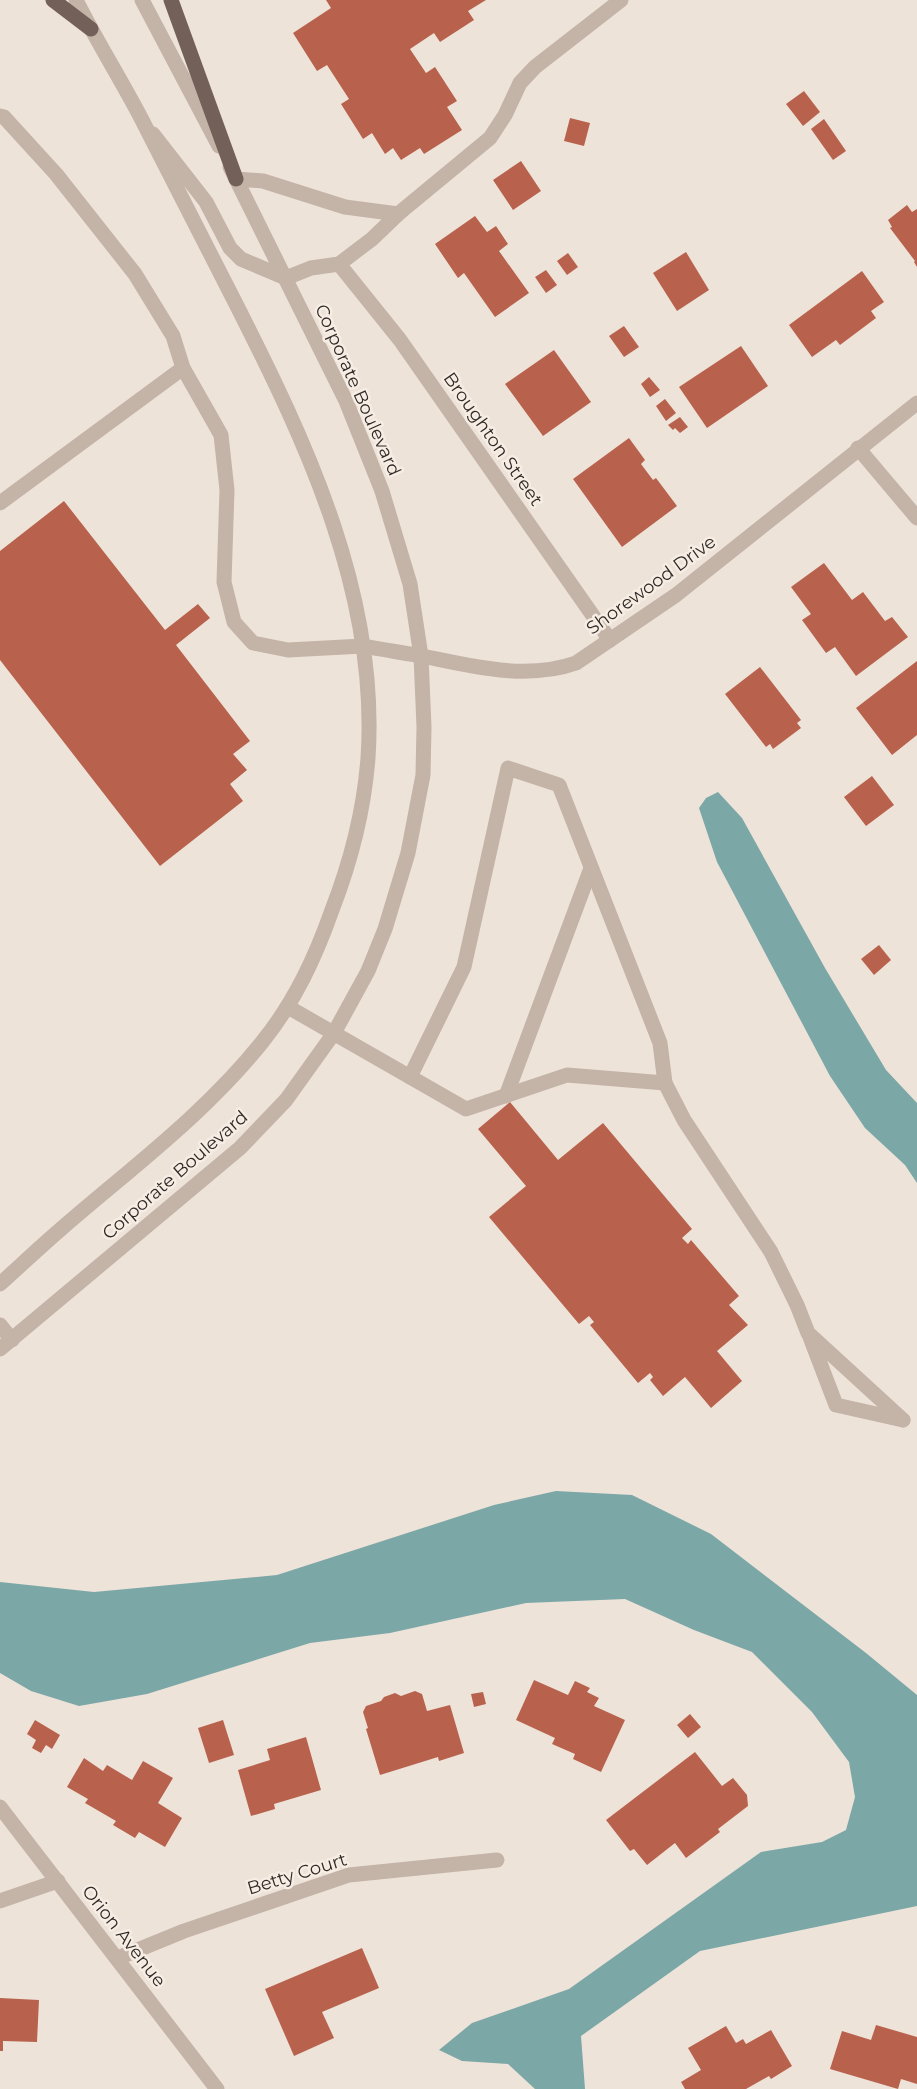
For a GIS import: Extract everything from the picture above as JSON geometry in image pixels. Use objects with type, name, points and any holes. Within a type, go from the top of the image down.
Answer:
[{"type":"main road","points":[[53,0],[91,29]]},
{"type":"main road","points":[[171,0],[236,179]]},
{"type":"street","name":"Corporate Boulevard","points":[[0,1284],[60,1230],[177,1132],[218,1092],[263,1042],[288,1007],[313,961],[346,873],[359,822],[368,758],[368,704],[363,646],[344,556],[309,457],[277,386],[140,116],[76,0]]},
{"type":"street","name":"Corporate Boulevard","points":[[6,1345],[240,1148],[286,1100],[334,1033],[368,971],[385,929],[408,853],[423,775],[424,727],[421,656],[410,584],[382,491],[346,401],[286,278],[142,0]]},
{"type":"street","points":[[140,116],[206,202],[230,248],[241,259],[286,278],[312,268],[339,264],[372,239],[398,214],[490,138],[505,115],[520,82],[535,67],[621,0]]},
{"type":"street","name":"Shorewood Drive","points":[[0,116],[4,117],[56,174],[135,274],[173,336],[183,368],[221,435],[227,489],[224,582],[234,622],[253,643],[288,650],[363,646],[492,670],[560,669],[576,663],[676,595],[917,403]]},
{"type":"street","points":[[236,179],[263,181],[345,207],[398,214]]},
{"type":"street","name":"Broughton Street","points":[[339,264],[400,340],[610,640]]},
{"type":"street","points":[[0,502],[183,368]]},
{"type":"street","points":[[858,448],[917,518]]},
{"type":"street","points":[[410,1077],[464,967],[508,768],[559,785],[660,1043],[665,1083],[684,1120],[771,1252],[797,1305],[836,1405],[903,1420],[808,1333]]},
{"type":"street","points":[[506,1096],[591,868]]},
{"type":"street","points":[[288,1007],[466,1109],[567,1076],[665,1083]]},
{"type":"street","points":[[0,1325],[6,1345]]},
{"type":"street","name":"Orion Avenue","points":[[0,1807],[217,2089]]},
{"type":"street","name":"Betty Court","points":[[118,1958],[184,1931],[349,1875],[497,1860]]},
{"type":"street","points":[[0,1901],[58,1881]]},
{"type":"water","points":[[718,792],[742,818],[825,968],[886,1070],[917,1103],[917,1183],[905,1165],[865,1128],[830,1076],[717,862],[699,808],[706,798]]},
{"type":"water","points":[[556,1491],[632,1495],[711,1534],[917,1695],[917,1906],[700,1951],[581,2036],[585,2089],[535,2089],[508,2064],[462,2061],[439,2050],[472,2023],[569,1989],[761,1852],[822,1842],[846,1830],[855,1797],[849,1762],[812,1712],[752,1652],[694,1630],[625,1599],[526,1603],[390,1633],[310,1643],[147,1694],[79,1706],[31,1691],[0,1673],[0,1582],[94,1592],[277,1575],[494,1505]]},
{"type":"building","points":[[326,0],[486,0],[468,11],[474,20],[440,42],[434,33],[410,49],[426,73],[435,67],[457,101],[447,107],[462,130],[424,154],[420,148],[401,160],[393,148],[385,154],[372,133],[363,139],[341,104],[349,99],[327,65],[317,71],[293,33],[331,8]]},
{"type":"building","points":[[804,91],[820,112],[803,126],[786,104]]},
{"type":"building","points":[[570,118],[590,123],[584,146],[564,141]]},
{"type":"building","points":[[824,119],[846,151],[833,160],[811,129]]},
{"type":"building","points":[[521,161],[541,191],[513,210],[493,180]]},
{"type":"building","points":[[907,205],[912,212],[917,209],[917,267],[890,228],[892,227],[888,220]]},
{"type":"building","points":[[475,216],[487,232],[496,226],[508,244],[499,251],[529,293],[495,317],[464,273],[458,278],[435,244]]},
{"type":"building","points":[[686,252],[709,290],[677,311],[653,273]]},
{"type":"building","points":[[568,253],[578,267],[567,275],[557,261]]},
{"type":"building","points":[[546,270],[557,285],[546,293],[535,277]]},
{"type":"building","points":[[862,271],[884,302],[871,311],[876,318],[840,345],[836,340],[812,357],[789,325]]},
{"type":"building","points":[[624,326],[639,347],[624,357],[609,336]]},
{"type":"building","points":[[741,346],[768,386],[707,428],[679,387]]},
{"type":"building","points":[[554,350],[591,402],[543,436],[505,384]]},
{"type":"building","points":[[649,377],[660,390],[650,397],[641,384]]},
{"type":"building","points":[[665,399],[676,413],[666,421],[656,406]]},
{"type":"building","points":[[680,417],[688,427],[680,433],[668,425]]},
{"type":"building","points":[[629,438],[645,460],[641,464],[653,480],[656,478],[677,506],[622,547],[573,479]]},
{"type":"building","points":[[64,501],[165,630],[198,604],[210,618],[176,645],[250,741],[233,754],[247,770],[230,784],[243,801],[160,866],[0,660],[0,551]]},
{"type":"building","points":[[824,563],[852,600],[863,592],[885,621],[892,617],[908,637],[856,676],[835,647],[826,653],[802,620],[811,614],[791,587]]},
{"type":"building","points":[[917,661],[917,735],[892,755],[856,708]]},
{"type":"building","points":[[760,667],[801,720],[797,723],[801,728],[773,749],[770,744],[766,747],[725,694]]},
{"type":"building","points":[[872,776],[894,805],[866,826],[844,797]]},
{"type":"building","points":[[879,945],[891,960],[874,975],[861,959]]},
{"type":"building","points":[[510,1102],[558,1160],[603,1123],[692,1229],[682,1238],[688,1244],[691,1240],[739,1296],[729,1305],[748,1325],[717,1351],[742,1381],[711,1408],[685,1377],[663,1396],[650,1380],[653,1377],[650,1373],[638,1383],[590,1325],[594,1322],[589,1316],[579,1324],[489,1217],[526,1186],[478,1129]]},
{"type":"building","points":[[534,1680],[568,1695],[575,1681],[590,1688],[587,1692],[599,1698],[594,1706],[625,1720],[601,1772],[573,1759],[575,1754],[552,1744],[555,1738],[516,1720]]},
{"type":"building","points":[[415,1691],[422,1694],[427,1711],[450,1705],[464,1753],[439,1761],[438,1757],[380,1775],[363,1712],[366,1706],[381,1701],[384,1697],[395,1693],[401,1696]]},
{"type":"building","points":[[483,1692],[486,1704],[474,1707],[471,1694]]},
{"type":"building","points":[[690,1714],[701,1727],[688,1738],[677,1725]]},
{"type":"building","points":[[35,1720],[60,1735],[52,1749],[46,1745],[41,1753],[32,1748],[36,1740],[27,1734]]},
{"type":"building","points":[[223,1720],[234,1755],[209,1763],[198,1728]]},
{"type":"building","points":[[306,1737],[321,1790],[274,1804],[275,1809],[251,1816],[238,1770],[270,1760],[267,1749]]},
{"type":"building","points":[[695,1752],[722,1786],[733,1778],[747,1795],[748,1806],[718,1829],[720,1832],[686,1858],[675,1843],[647,1865],[634,1849],[630,1851],[606,1820]]},
{"type":"building","points":[[84,1758],[103,1771],[107,1765],[132,1780],[143,1761],[173,1778],[158,1803],[182,1818],[165,1847],[139,1832],[135,1838],[113,1825],[116,1821],[85,1803],[88,1799],[67,1787]]},
{"type":"building","points":[[362,1948],[379,1988],[322,2012],[334,2038],[294,2056],[265,1989]]},
{"type":"building","points":[[0,1998],[39,2000],[37,2042],[3,2041],[3,2051],[0,2051]]},
{"type":"building","points":[[876,2025],[917,2037],[917,2084],[901,2079],[898,2089],[830,2069],[842,2031],[871,2040]]},
{"type":"building","points":[[726,2026],[736,2043],[743,2039],[746,2044],[771,2030],[792,2066],[771,2079],[769,2076],[746,2089],[685,2089],[681,2082],[701,2070],[688,2048]]}]
